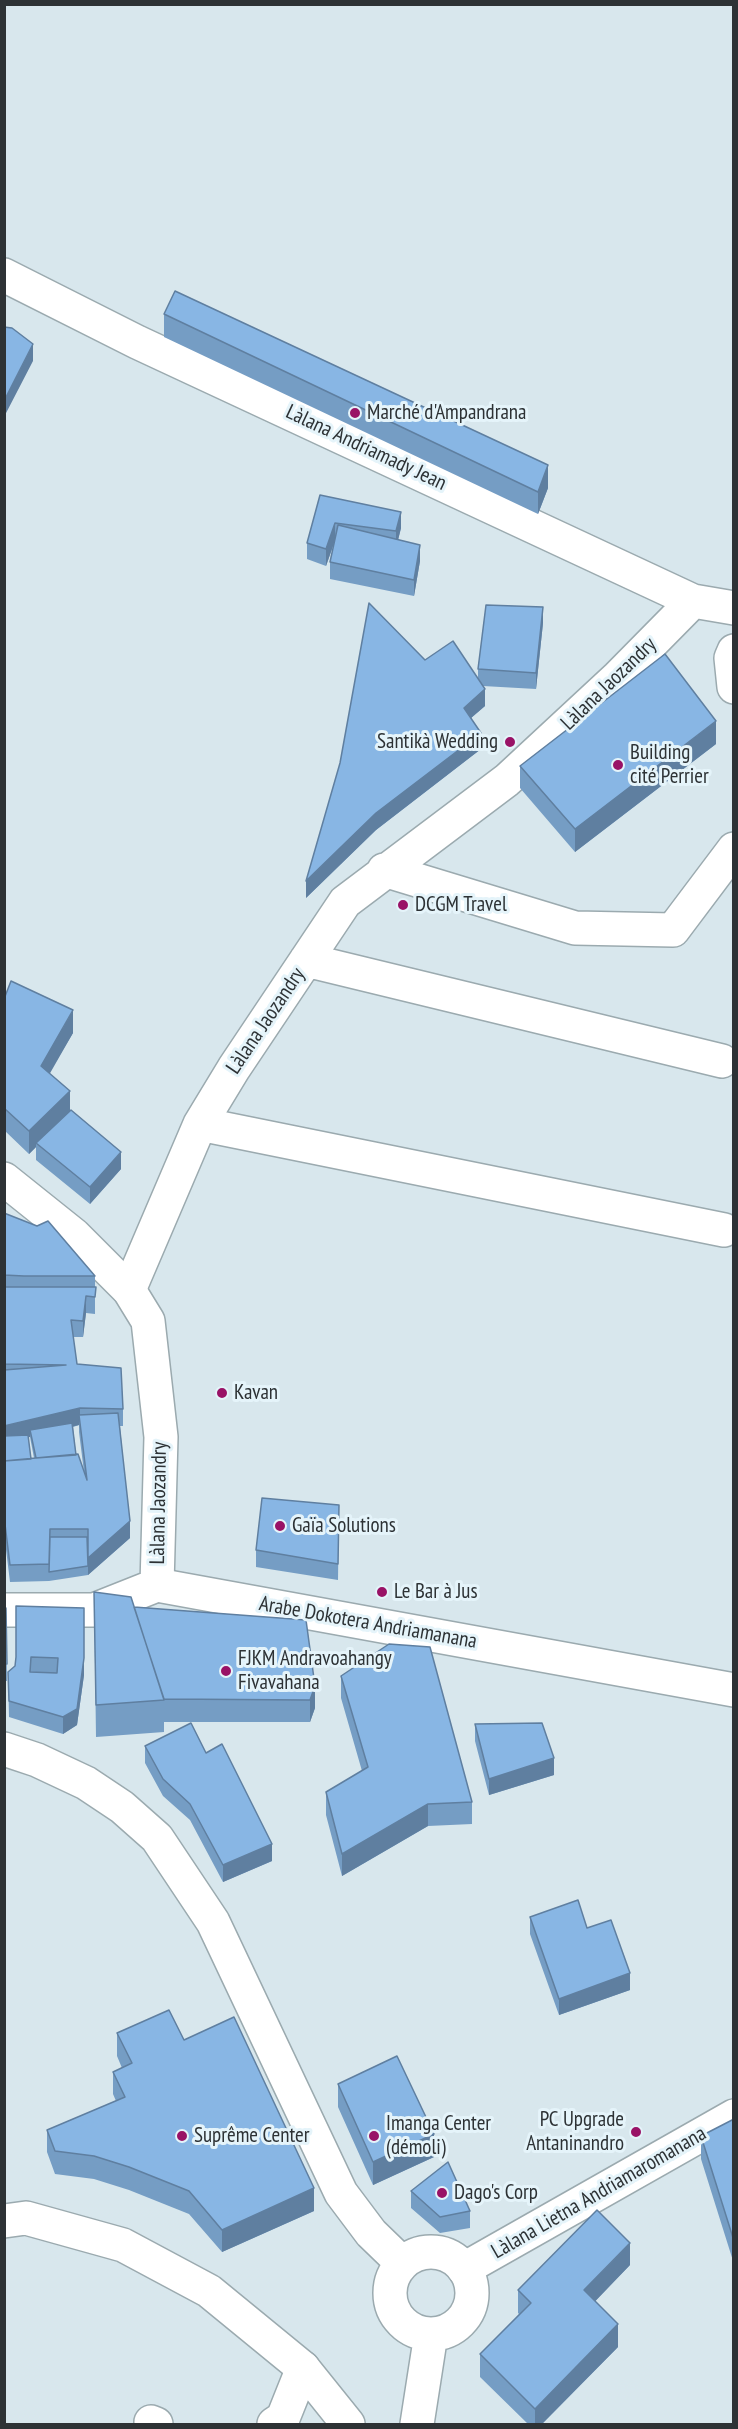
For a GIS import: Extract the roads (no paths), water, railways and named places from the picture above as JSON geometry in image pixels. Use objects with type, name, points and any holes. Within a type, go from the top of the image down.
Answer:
[{"type":"street","name":"Làlana Andriamady Jean","points":[[4,274],[137,342],[693,601],[734,608]]},
{"type":"street","name":"Làlana Jaozandry","points":[[157,1585],[161,1437],[148,1321],[129,1290],[200,1124],[234,1068],[345,902],[384,870],[507,780],[618,677],[693,601]]},
{"type":"street","points":[[734,651],[731,658],[734,687]]},
{"type":"street","points":[[384,870],[575,928],[673,930],[734,849]]},
{"type":"street","points":[[306,960],[722,1061]]},
{"type":"street","points":[[200,1124],[724,1230]]},
{"type":"street","points":[[4,1179],[74,1235],[129,1290]]},
{"type":"street","points":[[4,1610],[94,1610],[157,1585]]},
{"type":"street","name":"Arabe Dokotera Andriamanana","points":[[157,1585],[734,1690]]},
{"type":"street","points":[[4,1749],[37,1760],[86,1783],[122,1807],[157,1838],[213,1922],[341,2193],[371,2233],[402,2263]]},
{"type":"street","name":"Làlana Lietna Andriamaromanana","points":[[464,2269],[734,2116]]},
{"type":"street","points":[[4,2221],[26,2218],[123,2245],[209,2291],[303,2368],[348,2424]]},
{"type":"street","points":[[427,2252],[441,2253],[454,2259],[464,2269],[470,2280],[472,2293],[470,2306],[455,2326],[444,2332],[431,2334],[417,2332],[396,2315],[391,2301],[390,2287],[394,2274],[402,2263],[414,2255],[427,2252]]},
{"type":"street","points":[[418,2419],[431,2334]]},
{"type":"street","points":[[274,2424],[283,2418],[303,2368]]},
{"type":"place","name":"Marché d'Ampandrana","points":[[355,413]]},
{"type":"place","name":"Santikà Wedding","points":[[510,742]]},
{"type":"place","name":"Building cité Perrier","points":[[618,765]]},
{"type":"place","name":"DCGM Travel","points":[[403,905]]},
{"type":"place","name":"Kavan","points":[[222,1393]]},
{"type":"place","name":"Gaïa Solutions","points":[[280,1526]]},
{"type":"place","name":"Le Bar à Jus","points":[[382,1592]]},
{"type":"place","name":"FJKM Andravoahangy Fivavahana","points":[[226,1671]]},
{"type":"place","name":"PC Upgrade Antaninandro","points":[[636,2132]]},
{"type":"place","name":"Suprême Center","points":[[182,2136]]},
{"type":"place","name":"Imanga Center (démoli)","points":[[374,2136]]},
{"type":"place","name":"Dago's Corp","points":[[442,2193]]}]
